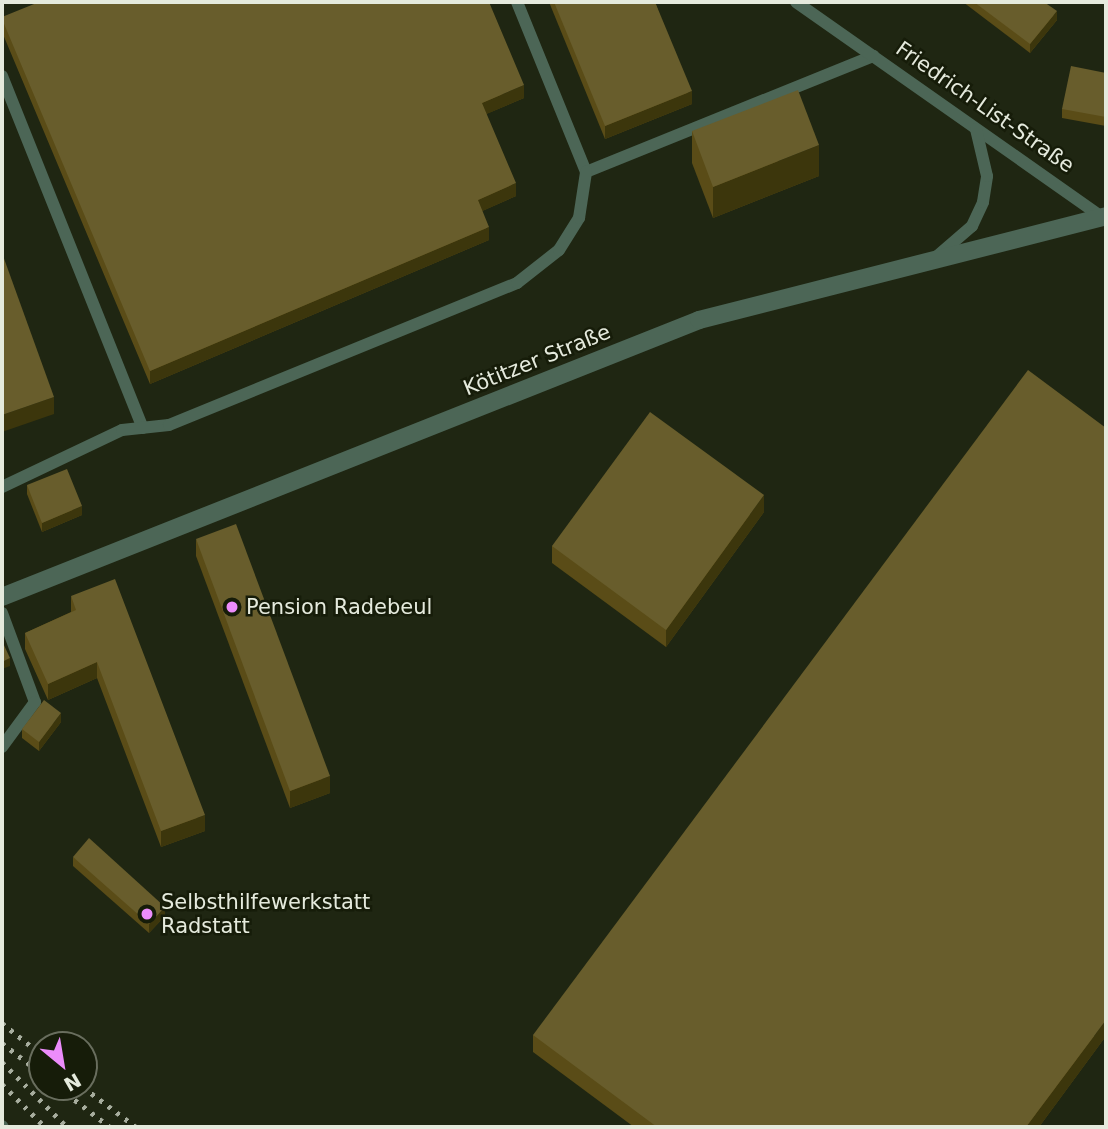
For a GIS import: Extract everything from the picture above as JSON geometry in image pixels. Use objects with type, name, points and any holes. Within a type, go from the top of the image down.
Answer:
[{"type":"street","name":"Kötitzer Straße","points":[[2,597],[699,320],[1105,218]]},
{"type":"lane","points":[[2,487],[122,430],[169,425],[517,283],[559,250],[579,218],[586,172],[517,2]]},
{"type":"lane","name":"Friedrich-List-Straße","points":[[796,2],[1105,218]]},
{"type":"lane","name":"Friedrich-List-Straße","points":[[586,172],[873,56]]},
{"type":"lane","points":[[2,76],[143,428]]},
{"type":"lane","points":[[932,260],[972,226],[983,202],[987,176],[976,129]]},
{"type":"lane","points":[[2,613],[35,702],[2,747]]},
{"type":"building","points":[[39,2],[489,2],[524,85],[482,103],[516,183],[478,200],[489,227],[150,371],[2,19]]},
{"type":"building","points":[[554,2],[655,2],[692,91],[605,126]]},
{"type":"building","points":[[974,2],[1044,2],[1057,11],[1030,44]]},
{"type":"building","points":[[1071,66],[1106,73],[1106,117],[1062,109]]},
{"type":"building","points":[[798,90],[819,145],[713,187],[692,131]]},
{"type":"building","points":[[2,253],[54,397],[2,415]]},
{"type":"building","points":[[1028,370],[1106,428],[1106,1020],[1026,1127],[657,1127],[533,1035]]},
{"type":"building","points":[[650,412],[764,495],[666,630],[552,546]]},
{"type":"building","points":[[67,469],[82,506],[42,523],[27,485]]},
{"type":"building","points":[[236,524],[330,776],[290,791],[196,539]]},
{"type":"building","points":[[115,579],[205,815],[161,831],[97,662],[48,684],[25,633],[76,610],[71,596]]},
{"type":"building","points":[[2,641],[10,658],[2,662]]},
{"type":"building","points":[[44,700],[61,713],[39,742],[22,729]]},
{"type":"building","points":[[89,838],[165,907],[149,924],[73,857]]},
{"type":"railway","points":[[2,1023],[28,1044]]},
{"type":"railway","points":[[2,1043],[28,1063]]},
{"type":"railway","points":[[2,1062],[67,1127]]},
{"type":"railway","points":[[2,1084],[45,1127]]},
{"type":"railway","points":[[98,1098],[136,1127]]},
{"type":"railway","points":[[76,1101],[110,1127]]},
{"type":"place","name":"Pension Radebeul","points":[[232,607]]},
{"type":"place","name":"Selbsthilfewerkstatt Radstatt","points":[[147,914]]}]
